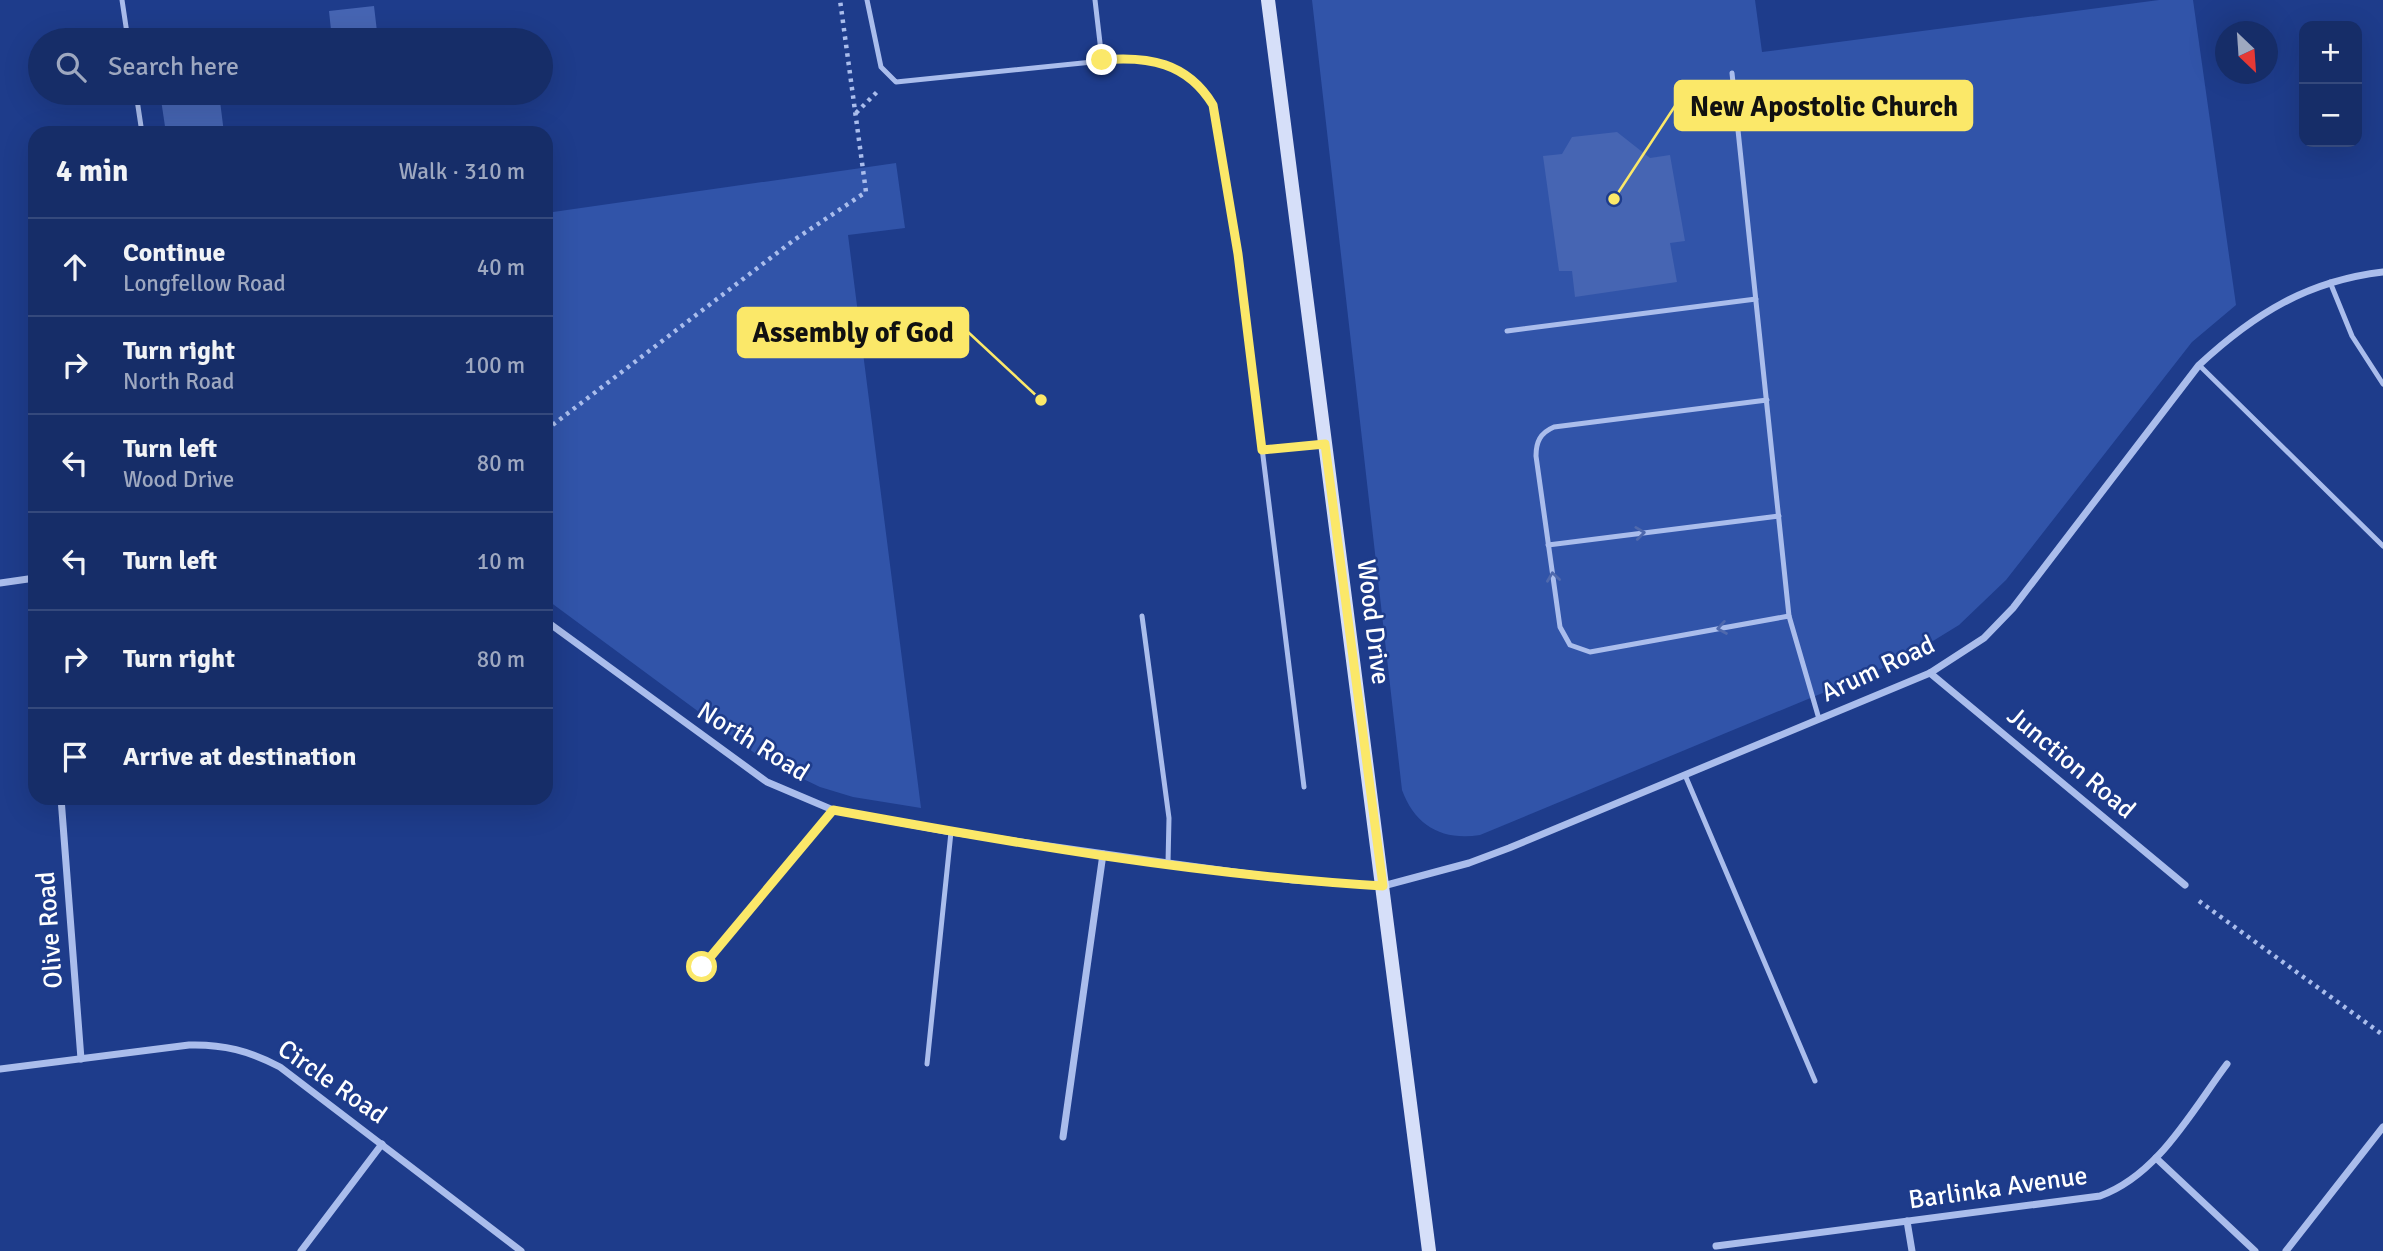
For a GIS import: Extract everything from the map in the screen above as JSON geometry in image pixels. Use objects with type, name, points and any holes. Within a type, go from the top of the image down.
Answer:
[{"type":"street","name":"Wood Drive","points":[[1268,0],[1429,1251]]},
{"type":"street","name":"Arum Road","points":[[1383,886],[1469,863],[1930,673],[1984,638],[2013,608],[2199,365],[2257,316],[2330,282],[2383,272]]},
{"type":"street","points":[[0,583],[28,579]]},
{"type":"street","name":"North Road","points":[[553,626],[767,782],[833,810],[951,832],[1168,863],[1293,880],[1383,886]]},
{"type":"street","name":"Junction Road","points":[[1930,673],[2185,885]]},
{"type":"street","name":"Olive Road","points":[[62,805],[81,1059]]},
{"type":"street","points":[[702,967],[833,810]]},
{"type":"street","points":[[1063,1137],[1103,854]]},
{"type":"street","name":"Circle Road","points":[[0,1069],[189,1045],[239,1049],[280,1067],[521,1251]]},
{"type":"street","name":"Barlinka Avenue","points":[[1716,1246],[2100,1196],[2134,1180],[2155,1158],[2227,1064]]},
{"type":"street","points":[[2286,1251],[2383,1127]]},
{"type":"street","points":[[301,1251],[382,1144]]},
{"type":"street","points":[[2155,1158],[2256,1251]]},
{"type":"street","points":[[1907,1221],[1912,1251]]},
{"type":"lane","points":[[122,0],[126,28]]},
{"type":"lane","points":[[867,0],[877,58],[890,79],[907,83],[1132,58],[1161,61],[1177,67],[1206,93],[1213,105],[1238,254],[1304,786]]},
{"type":"lane","points":[[1095,0],[1102,60]]},
{"type":"lane","points":[[1732,73],[1789,615],[1819,719]]},
{"type":"lane","points":[[138,105],[141,126]]},
{"type":"lane","points":[[2330,282],[2352,336],[2383,384]]},
{"type":"lane","points":[[1507,331],[1756,299]]},
{"type":"lane","points":[[2199,365],[2383,546]]},
{"type":"lane","points":[[1766,400],[1547,430],[1536,445],[1536,456],[1560,627],[1570,645],[1590,652],[1789,615]]},
{"type":"lane","points":[[1262,450],[1325,444]]},
{"type":"lane","points":[[1548,545],[1779,516]]},
{"type":"lane","points":[[1142,616],[1169,818],[1168,863]]},
{"type":"lane","points":[[1685,775],[1815,1082]]},
{"type":"lane","points":[[927,1064],[951,832]]},
{"type":"path","points":[[553,425],[794,240],[866,192],[840,0]]},
{"type":"path","points":[[856,113],[890,79]]},
{"type":"path","points":[[2185,885],[2204,906],[2383,1035]]},
{"type":"shaded area","points":[[1312,0],[1755,0],[1762,52],[2159,0],[2193,0],[2236,305],[2192,342],[2006,580],[1959,625],[1902,660],[1480,835],[1454,836],[1442,833],[1414,813],[1402,790]]},
{"type":"shaded area","points":[[896,163],[905,228],[848,235],[921,808],[853,797],[820,787],[764,760],[553,604],[553,212]]},
{"type":"building","points":[[374,6],[377,28],[331,28],[329,11]]},
{"type":"building","points":[[162,105],[220,105],[223,126],[165,126]]},
{"type":"building","points":[[1617,132],[1650,158],[1670,155],[1685,241],[1670,243],[1677,282],[1575,297],[1572,271],[1559,271],[1543,156],[1562,154],[1572,137]]},
{"type":"place","name":"New Apostolic Church","points":[[1614,199]]},
{"type":"place","name":"Assembly of God","points":[[1041,400]]},
{"type":"route","points":[[702,967],[833,810],[951,832],[981,834],[1168,863],[1293,880],[1383,886],[1325,444],[1262,450],[1238,254],[1213,105],[1206,93],[1177,67],[1161,61],[1132,58],[1102,60]]}]
